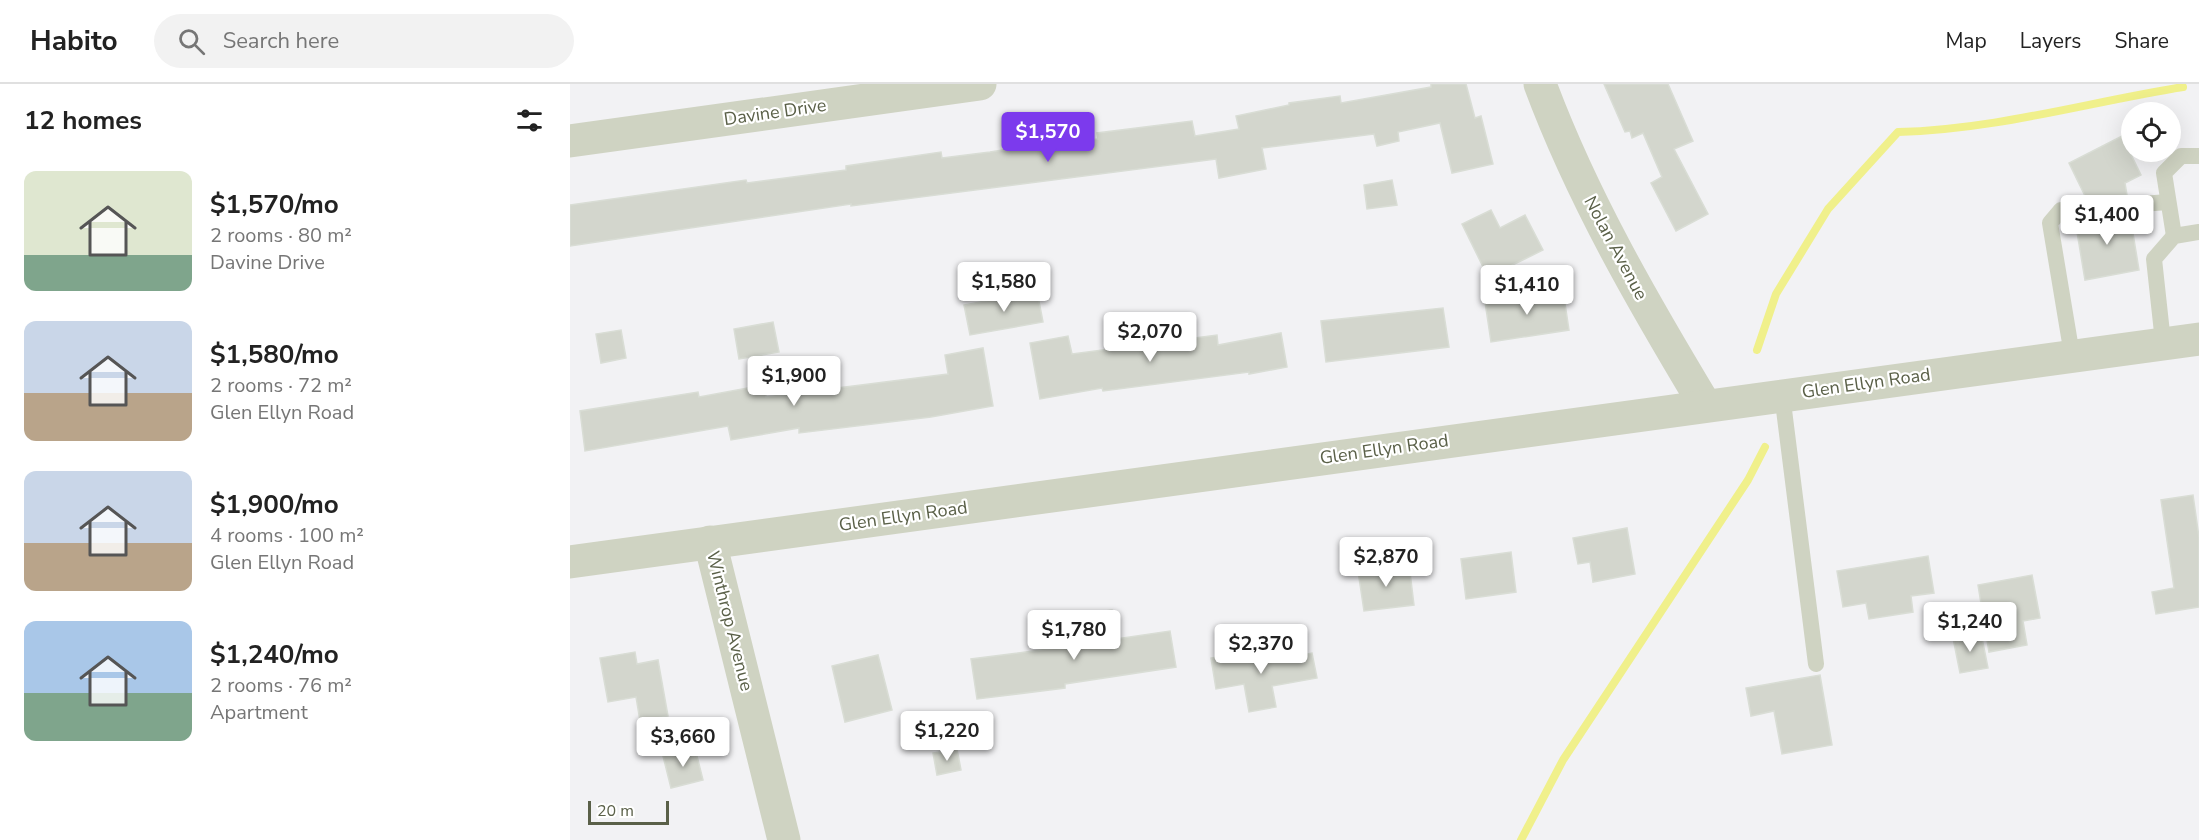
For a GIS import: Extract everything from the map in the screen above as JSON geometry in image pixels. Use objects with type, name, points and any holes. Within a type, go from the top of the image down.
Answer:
[{"type":"street","name":"Davine Drive","points":[[570,141],[980,84]]},
{"type":"street","name":"Nolan Avenue","points":[[1540,84],[1575,170],[1661,332],[1705,405]]},
{"type":"street","name":"Glen Ellyn Road","points":[[570,562],[1782,394],[2199,339]]},
{"type":"street","name":"Winthrop Avenue","points":[[710,542],[784,840]]},
{"type":"lane","points":[[2174,236],[2164,173],[2181,156],[2199,156]]},
{"type":"lane","points":[[2072,355],[2050,223],[2061,210],[2168,202]]},
{"type":"lane","points":[[2163,342],[2154,259],[2174,236],[2199,232]]},
{"type":"lane","points":[[1782,394],[1816,664]]},
{"type":"building","points":[[1431,84],[1466,84],[1475,118],[1481,116],[1493,164],[1452,173],[1440,123],[1398,132],[1399,141],[1377,146],[1374,134],[1262,148],[1266,169],[1219,178],[1216,159],[851,206],[851,204],[570,246],[570,205],[746,180],[747,183],[846,170],[846,166],[941,152],[942,158],[990,152],[1022,147],[1021,141],[1046,138],[1047,145],[1098,139],[1097,133],[1192,121],[1195,136],[1239,129],[1236,116],[1289,105],[1289,103],[1340,96],[1341,103],[1431,87]]},
{"type":"building","points":[[1604,84],[1668,84],[1693,141],[1674,149],[1708,214],[1676,231],[1651,183],[1662,177],[1643,133],[1632,138],[1630,131],[1625,132]]},
{"type":"building","points":[[2121,137],[2121,162],[2135,162],[2141,175],[2125,183],[2127,195],[2086,198],[2069,163]]},
{"type":"building","points":[[1392,180],[1397,205],[1367,209],[1364,185]]},
{"type":"building","points":[[1491,210],[1500,228],[1525,215],[1543,250],[1488,277],[1462,224]]},
{"type":"building","points":[[2130,215],[2139,270],[2085,280],[2075,220]]},
{"type":"building","points":[[1563,290],[1569,330],[1491,342],[1485,302]]},
{"type":"building","points":[[1037,291],[1043,322],[970,335],[964,305]]},
{"type":"building","points":[[1443,308],[1449,347],[1326,362],[1321,321]]},
{"type":"building","points":[[773,322],[779,352],[739,359],[734,329]]},
{"type":"building","points":[[621,330],[626,358],[601,363],[596,334]]},
{"type":"building","points":[[1281,333],[1287,367],[1249,374],[1249,372],[1103,391],[1102,388],[1040,399],[1030,343],[1068,336],[1072,354],[1217,335],[1218,345]]},
{"type":"building","points":[[983,348],[993,406],[931,417],[799,433],[799,428],[731,440],[728,426],[585,451],[580,411],[698,392],[699,397],[764,385],[766,397],[948,374],[945,355]]},
{"type":"building","points":[[2193,495],[2199,537],[2199,607],[2156,614],[2152,592],[2174,588],[2161,500]]},
{"type":"building","points":[[1627,528],[1635,574],[1593,582],[1590,562],[1578,564],[1573,538]]},
{"type":"building","points":[[1511,552],[1516,592],[1466,599],[1461,559]]},
{"type":"building","points":[[1928,556],[1934,593],[1911,596],[1913,612],[1869,619],[1866,603],[1843,607],[1837,571]]},
{"type":"building","points":[[1409,564],[1414,605],[1364,611],[1358,571]]},
{"type":"building","points":[[2032,575],[2040,618],[2023,621],[2027,645],[1989,652],[1978,585]]},
{"type":"building","points":[[1112,610],[1116,639],[1170,631],[1176,667],[1065,684],[1065,688],[977,699],[971,659],[1087,644],[1082,614]]},
{"type":"building","points":[[1981,633],[1988,668],[1960,673],[1953,638]]},
{"type":"building","points":[[1266,648],[1269,661],[1312,653],[1317,678],[1272,686],[1276,707],[1249,712],[1244,684],[1216,689],[1211,658]]},
{"type":"building","points":[[635,652],[637,664],[658,660],[668,716],[640,721],[636,697],[608,702],[600,658]]},
{"type":"building","points":[[878,655],[892,710],[845,722],[832,666]]},
{"type":"building","points":[[1820,675],[1832,745],[1782,754],[1774,711],[1751,716],[1746,688]]},
{"type":"building","points":[[695,748],[703,780],[671,788],[663,756]]},
{"type":"building","points":[[957,749],[961,770],[937,775],[933,753]]},
{"type":"waterway","points":[[1757,350],[1776,294],[1828,209],[1898,132],[2006,121],[2183,87]]},
{"type":"waterway","points":[[1521,840],[1563,760],[1748,480],[1765,447]]}]
